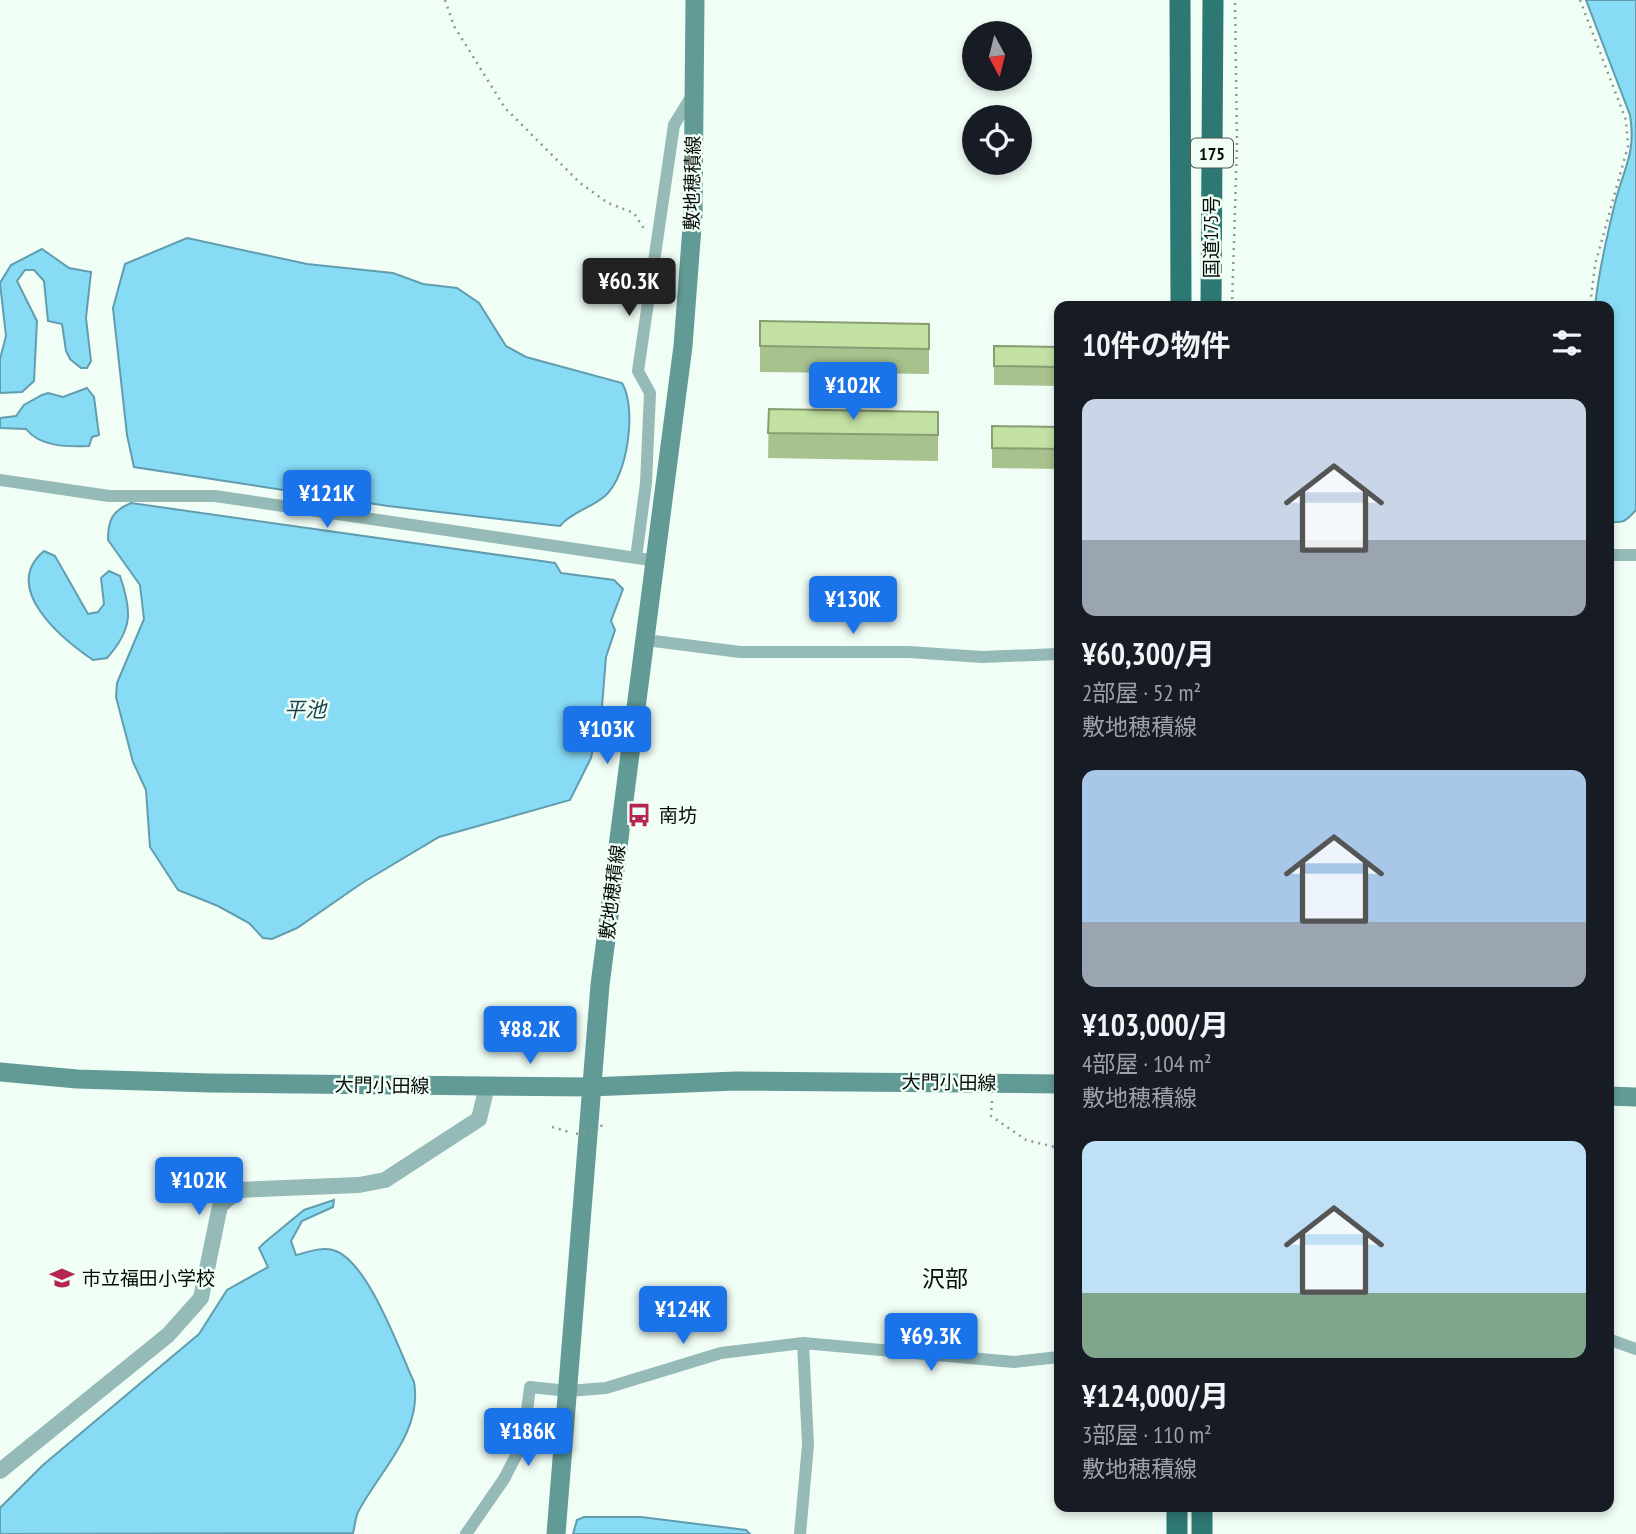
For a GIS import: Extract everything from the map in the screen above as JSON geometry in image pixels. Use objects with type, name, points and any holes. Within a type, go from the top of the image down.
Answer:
[{"type":"highway","name":"国道175号","points":[[1180,0],[1181,301]]},
{"type":"highway","name":"国道175号","points":[[1211,301],[1213,0]]},
{"type":"highway","points":[[1177,1512],[1177,1534]]},
{"type":"highway","points":[[1202,1512],[1202,1534]]},
{"type":"main road","name":"敷地穂積線","points":[[556,1534],[590,1087],[624,796],[657,561],[684,333],[693,214],[695,0]]},
{"type":"main road","name":"大門小田線","points":[[0,1073],[130,1081],[486,1086],[590,1087],[736,1081],[1054,1084]]},
{"type":"main road","points":[[1614,1096],[1636,1097]]},
{"type":"street","points":[[636,558],[646,483],[650,393],[638,371],[674,125],[694,94]]},
{"type":"street","points":[[0,480],[109,496],[215,496],[657,561]]},
{"type":"street","points":[[1614,555],[1636,555]]},
{"type":"street","points":[[646,640],[740,652],[909,652],[982,657],[1054,654]]},
{"type":"street","points":[[0,1471],[167,1335],[201,1298],[220,1206],[238,1190],[359,1185],[385,1180],[479,1119],[486,1086]]},
{"type":"street","points":[[1614,1341],[1636,1349]]},
{"type":"street","points":[[800,1534],[808,1444],[803,1343]]},
{"type":"street","points":[[466,1534],[504,1479],[523,1442],[530,1387],[568,1391],[606,1388],[721,1353],[803,1343],[1014,1362],[1054,1358]]},
{"type":"path","points":[[445,0],[454,26],[505,108],[580,183],[608,203],[634,213],[656,248]]},
{"type":"path","points":[[1232,301],[1237,143],[1235,0]]},
{"type":"path","points":[[1580,0],[1626,120],[1628,146],[1595,265],[1591,301]]},
{"type":"path","points":[[992,1083],[991,1116],[1026,1140],[1054,1147]]},
{"type":"path","points":[[552,1127],[576,1134],[602,1128],[601,1124],[606,1117]]},
{"type":"water","points":[[1586,0],[1636,0],[1636,510],[1622,522],[1614,522],[1614,301],[1596,301],[1606,239],[1631,149],[1630,115]]},
{"type":"water","points":[[187,238],[307,264],[393,273],[423,284],[457,288],[479,303],[506,346],[526,357],[622,383],[629,408],[628,441],[613,486],[605,496],[560,526],[388,506],[134,467],[127,435],[113,308],[125,264]]},
{"type":"water","points":[[42,249],[69,268],[91,272],[86,318],[91,361],[87,368],[81,368],[70,359],[66,351],[62,324],[48,321],[44,281],[34,270],[25,270],[17,281],[37,321],[34,381],[22,392],[0,393],[0,359],[6,336],[0,283],[11,265]]},
{"type":"water","points":[[87,388],[94,397],[99,435],[92,437],[89,446],[55,445],[39,439],[26,429],[0,428],[0,418],[16,416],[24,405],[42,395],[48,393],[63,397]]},
{"type":"water","name":"平池","points":[[131,503],[555,563],[561,573],[614,580],[623,589],[611,621],[615,630],[606,657],[602,706],[591,758],[570,800],[439,837],[362,883],[297,928],[272,939],[263,938],[249,923],[218,906],[178,890],[150,847],[146,790],[133,762],[116,697],[117,683],[144,619],[140,585],[108,540],[112,517],[119,509]]},
{"type":"water","points":[[44,551],[55,556],[88,614],[98,612],[104,604],[101,578],[109,571],[120,576],[127,600],[128,619],[122,638],[107,658],[93,660],[66,639],[40,611],[32,596],[29,581],[32,565]]},
{"type":"water","points":[[334,1200],[333,1207],[302,1221],[291,1241],[296,1255],[328,1249],[346,1257],[358,1270],[381,1308],[414,1382],[415,1400],[406,1434],[358,1512],[353,1533],[0,1534],[0,1508],[43,1465],[199,1334],[227,1290],[268,1267],[259,1248],[264,1243],[304,1210]]},
{"type":"water","points":[[584,1517],[641,1517],[746,1530],[750,1534],[573,1534],[577,1520]]},
{"type":"building","points":[[760,321],[929,324],[929,349],[760,346]]},
{"type":"building","points":[[994,346],[1054,347],[1054,367],[994,366]]},
{"type":"building","points":[[769,409],[938,412],[938,435],[768,433]]},
{"type":"building","points":[[992,426],[1054,427],[1054,449],[992,448]]},
{"type":"place","name":"南坊","points":[[639,815]]},
{"type":"place","name":"市立福田小学校","points":[[62,1278]]},
{"type":"district","name":"沢部","points":[[945,1278]]}]
